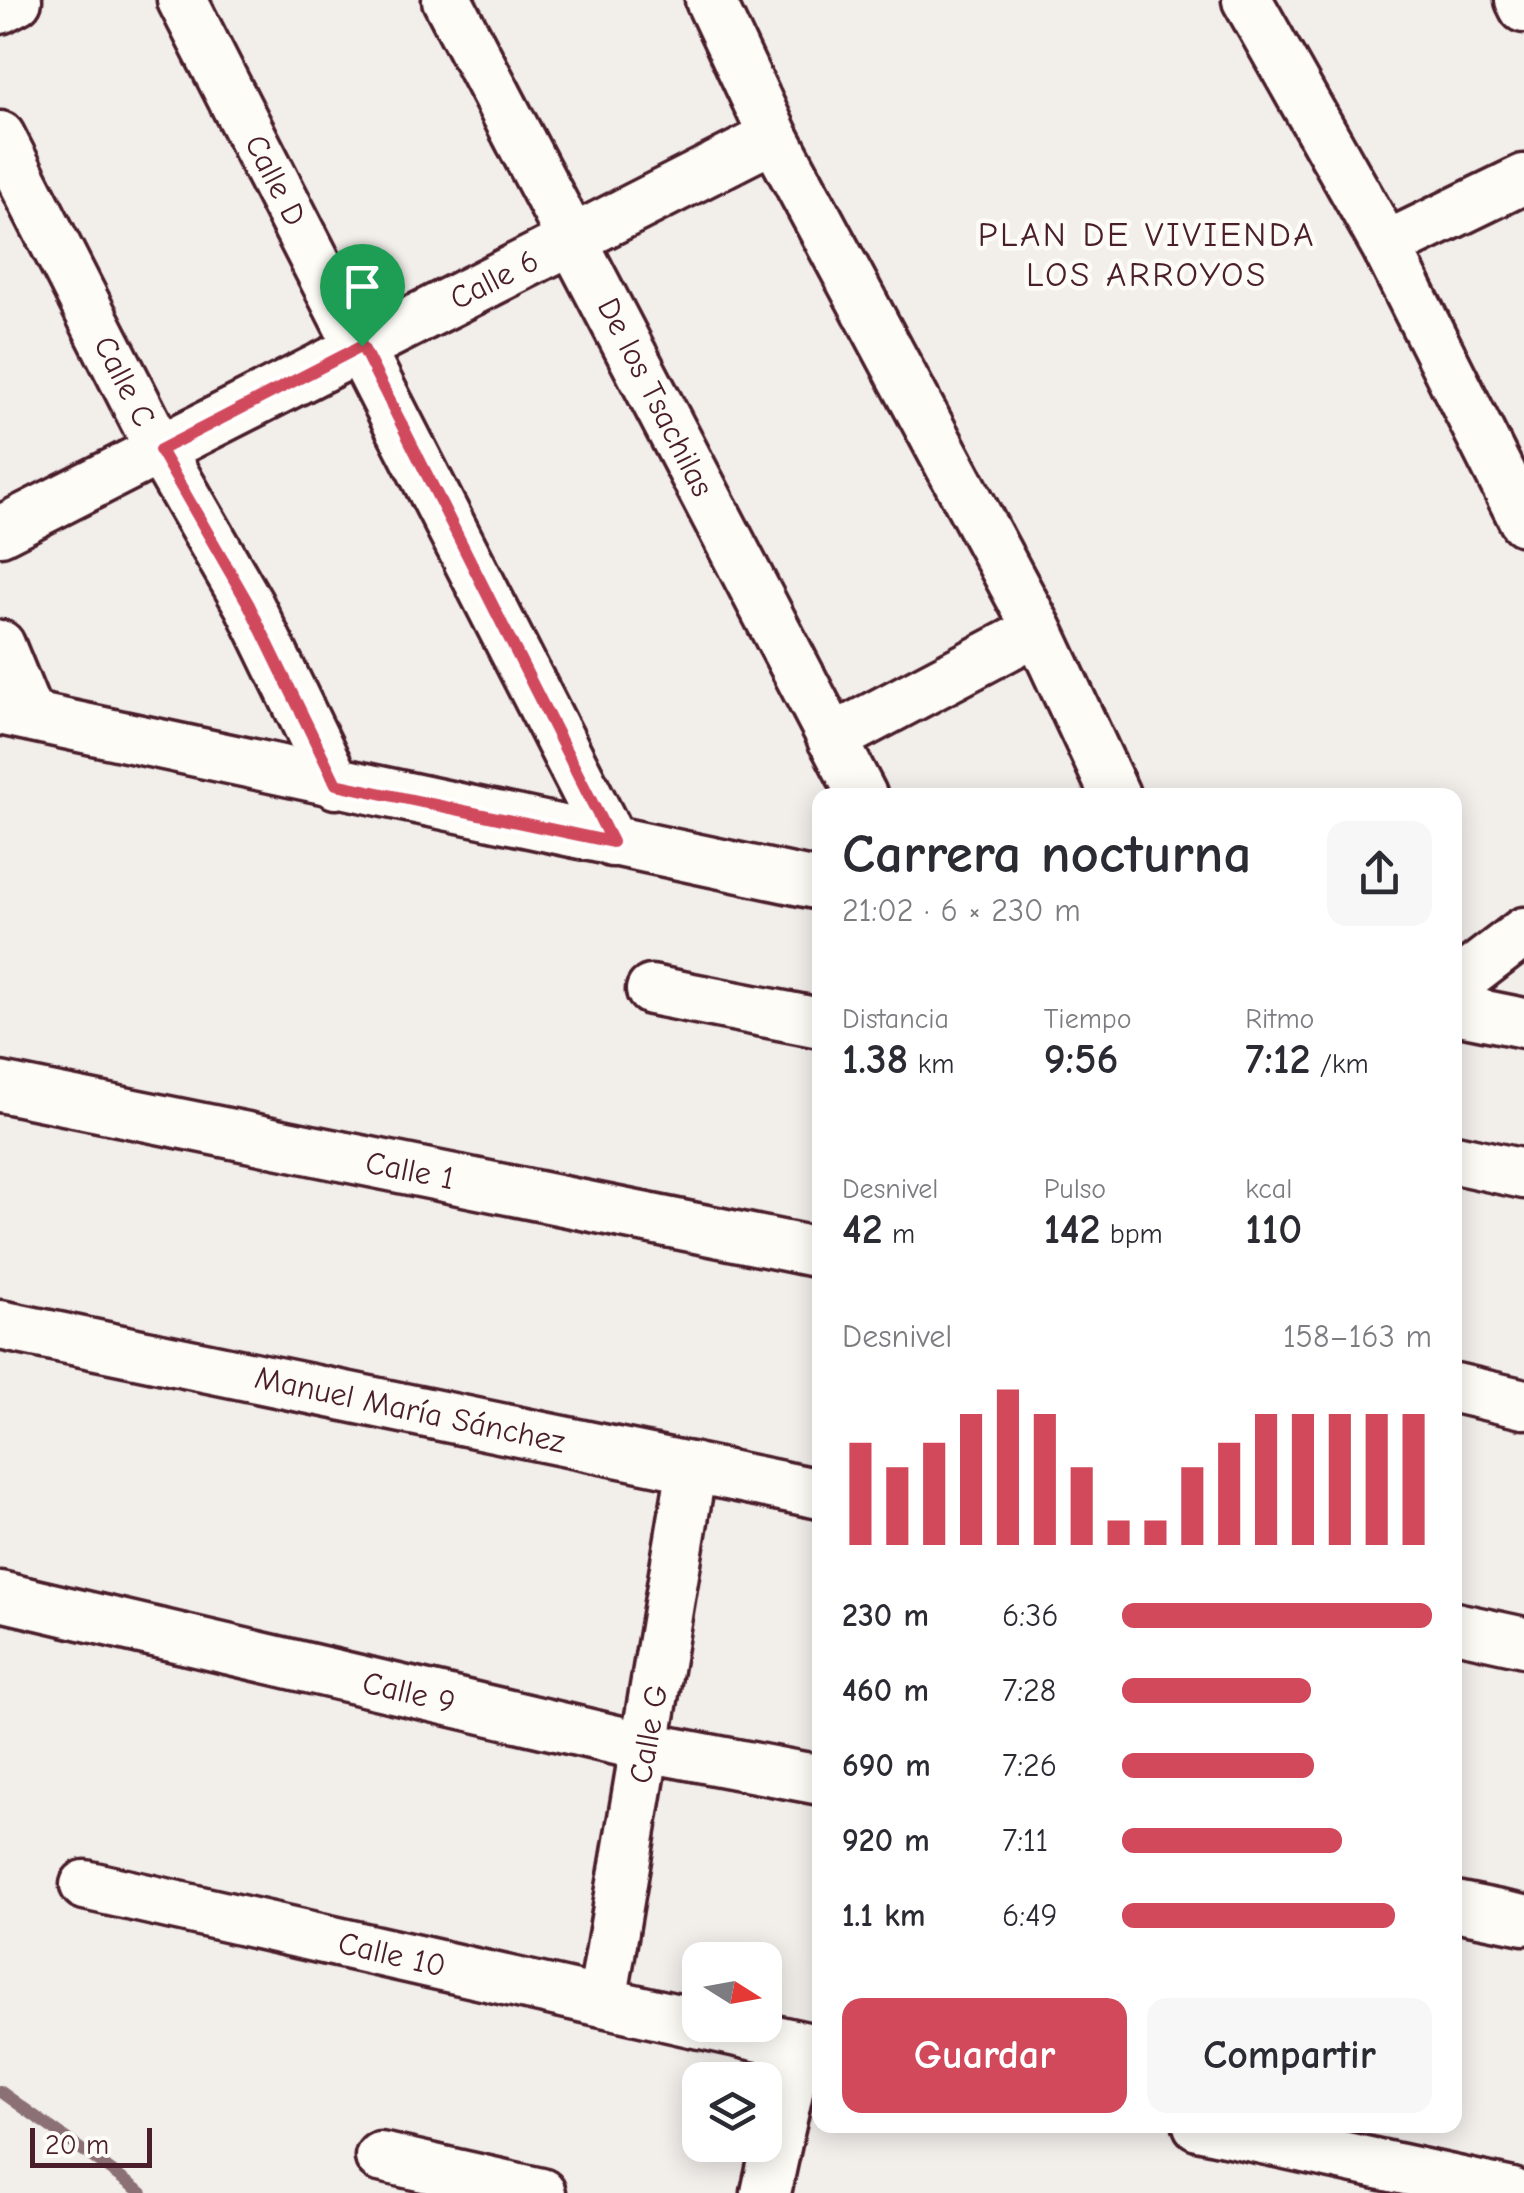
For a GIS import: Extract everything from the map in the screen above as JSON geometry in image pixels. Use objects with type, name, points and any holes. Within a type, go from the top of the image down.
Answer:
[{"type":"street","points":[[0,9],[16,0]]},
{"type":"street","name":"Calle D","points":[[182,0],[612,842]]},
{"type":"street","name":"De los Tsachilas","points":[[447,0],[858,788]]},
{"type":"street","points":[[710,0],[774,137],[1038,630],[1112,788]]},
{"type":"street","points":[[1247,0],[1386,246],[1524,521]]},
{"type":"street","points":[[1520,0],[1524,8]]},
{"type":"street","name":"Calle C","points":[[0,136],[160,450],[249,605],[336,784]]},
{"type":"street","name":"Calle 6","points":[[0,532],[774,137]]},
{"type":"street","points":[[1386,246],[1524,179]]},
{"type":"street","points":[[832,739],[1038,630]]},
{"type":"street","points":[[0,646],[14,714],[812,883]]},
{"type":"street","points":[[1462,980],[1524,932]]},
{"type":"street","points":[[651,990],[812,1021]]},
{"type":"street","points":[[1462,1010],[1524,1023]]},
{"type":"street","name":"Calle 1","points":[[0,1087],[812,1251]]},
{"type":"street","points":[[1462,1161],[1524,1174]]},
{"type":"street","name":"Manuel María Sánchez","points":[[0,1325],[812,1492]]},
{"type":"street","points":[[1462,1390],[1524,1404]]},
{"type":"street","name":"Calle G","points":[[602,2002],[692,1467]]},
{"type":"street","name":"Calle 9","points":[[0,1596],[646,1747],[812,1778]]},
{"type":"street","points":[[1462,1629],[1524,1642]]},
{"type":"street","name":"Calle 10","points":[[85,1885],[682,2019]]},
{"type":"street","points":[[1462,1907],[1524,1920]]},
{"type":"street","name":"Calle 10","points":[[782,2042],[809,2048]]},
{"type":"street","points":[[766,2193],[809,2048]]},
{"type":"street","points":[[1235,2133],[1512,2193]]},
{"type":"street","points":[[380,2158],[541,2193]]},
{"type":"waterway","points":[[0,2091],[142,2193]]},
{"type":"district","name":"PLAN DE VIVIENDA LOS ARROYOS","points":[[1147,254]]},
{"type":"route","points":[[362,346],[612,842],[336,784],[249,605],[160,450],[362,346]]}]
